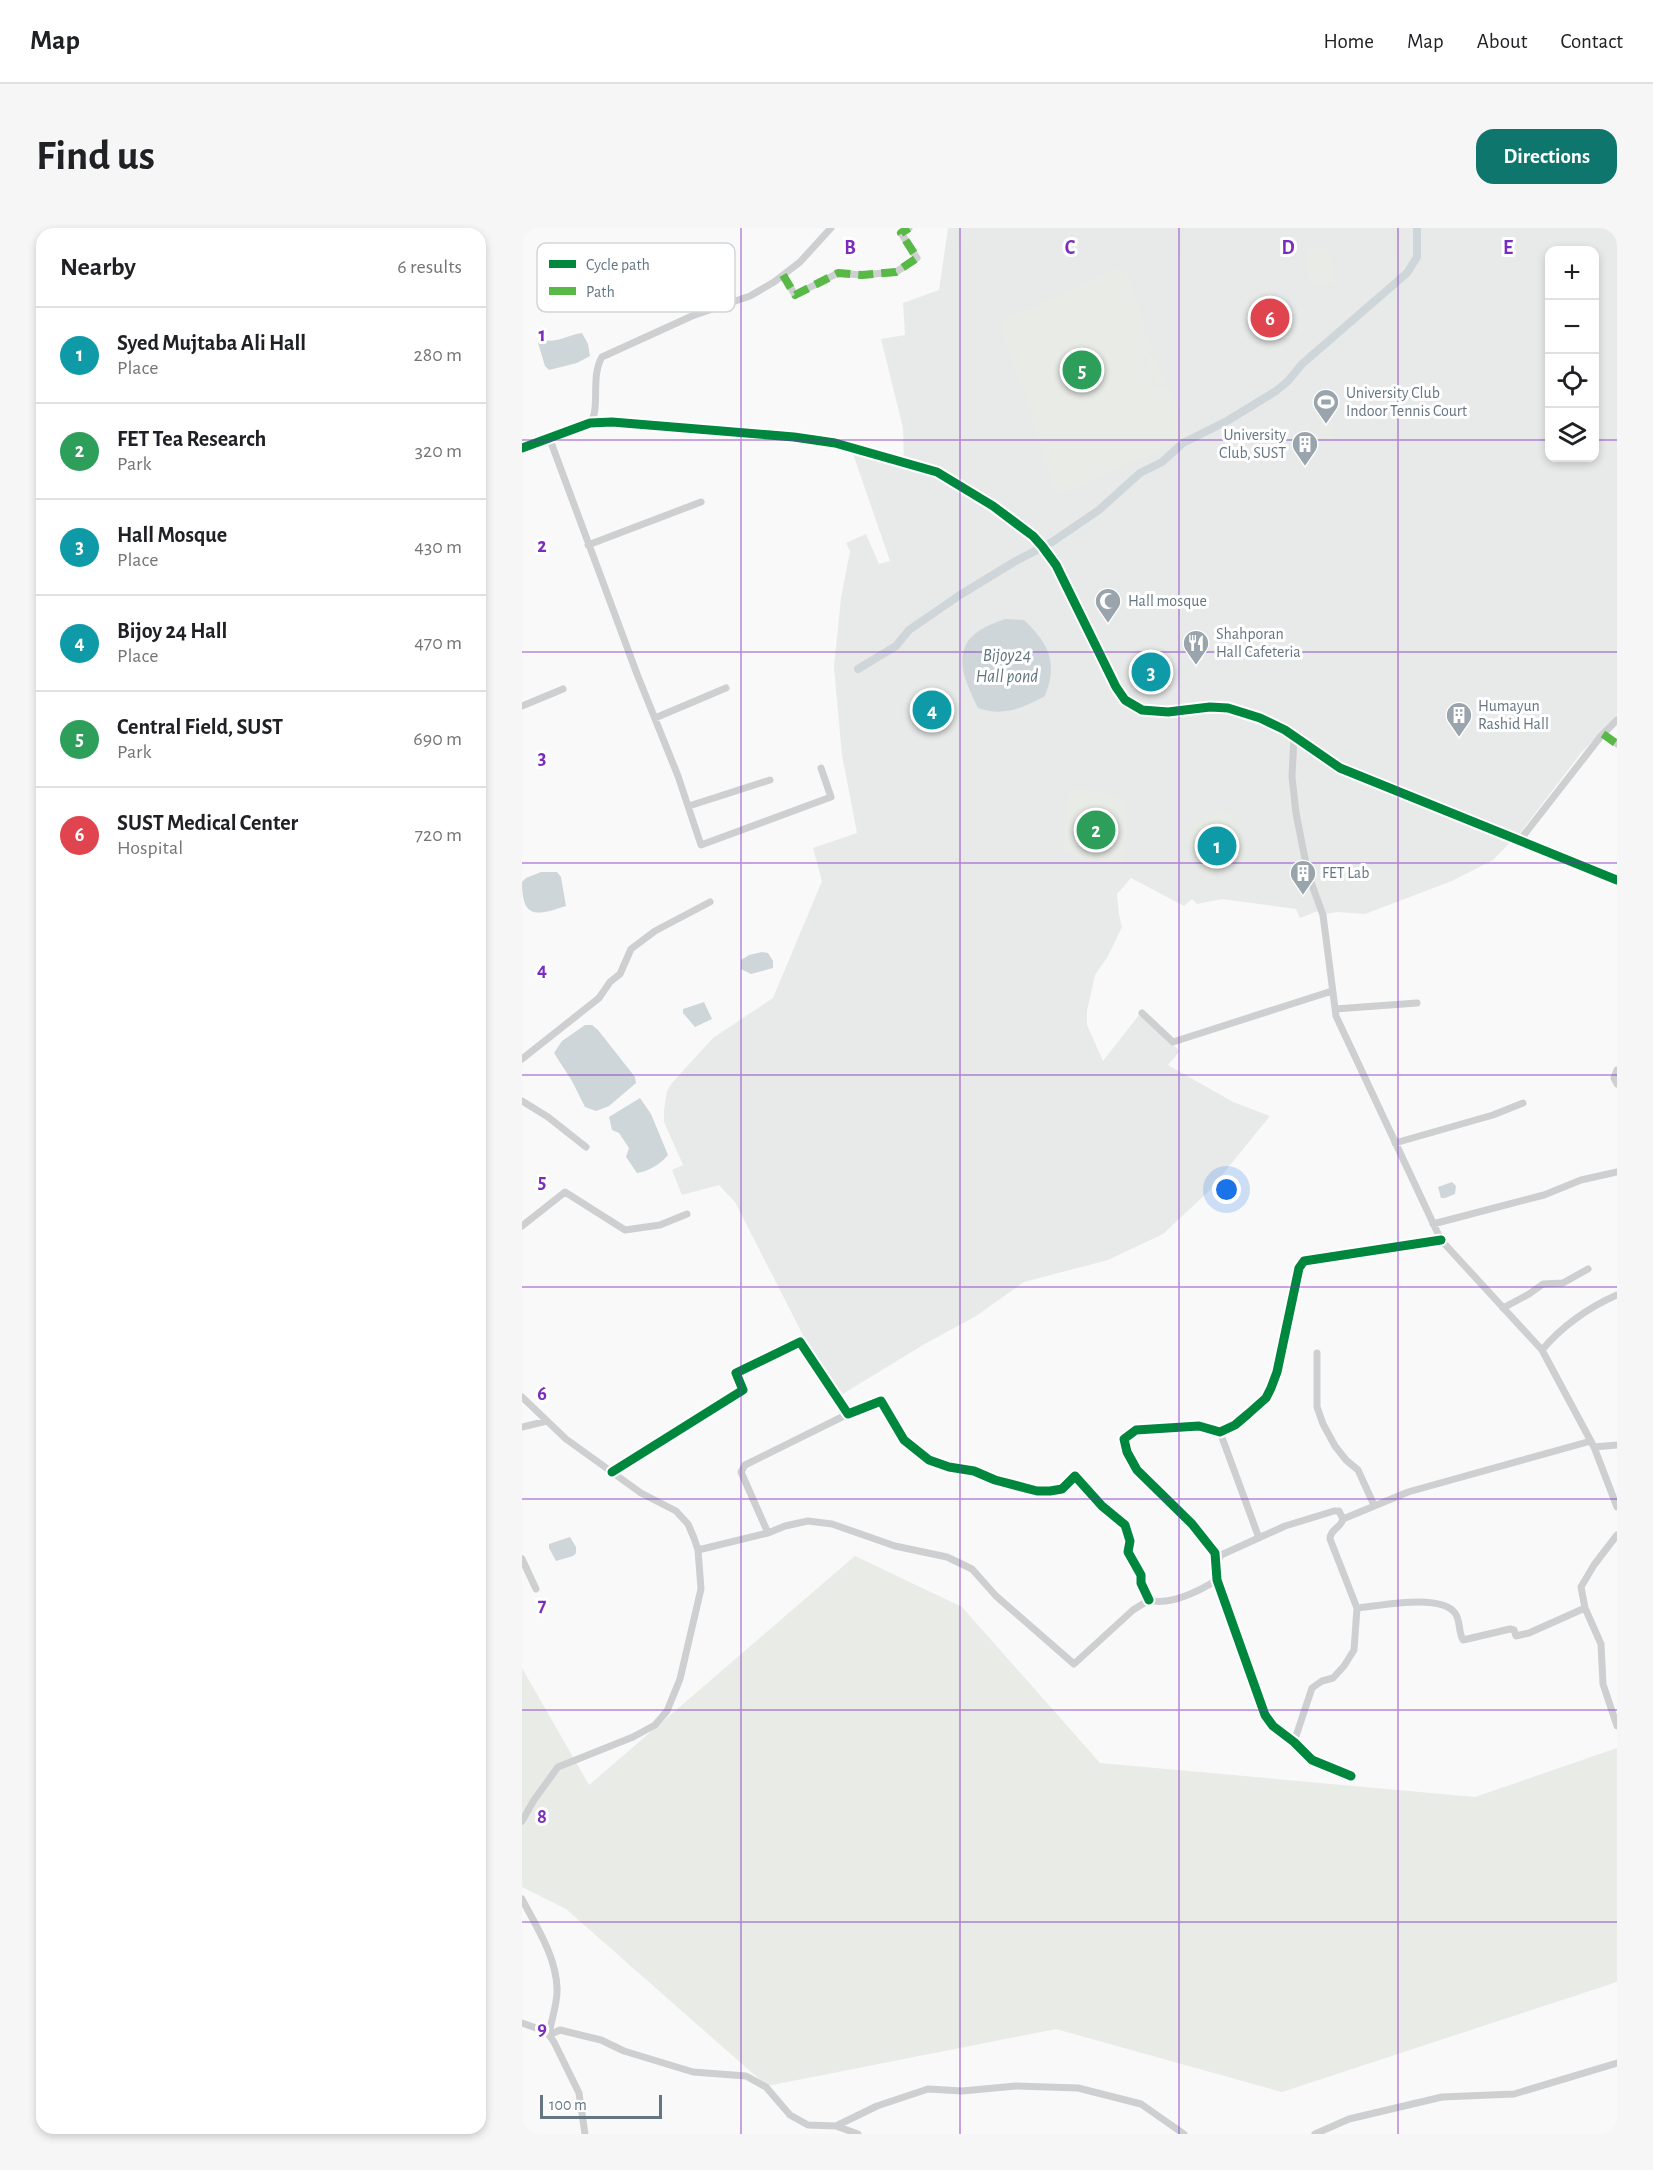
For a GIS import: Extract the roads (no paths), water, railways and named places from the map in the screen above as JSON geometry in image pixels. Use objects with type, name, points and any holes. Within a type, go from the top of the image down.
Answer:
[{"type":"street","points":[[735,301],[783,275],[800,262],[831,228]]},
{"type":"street","points":[[783,275],[795,295],[838,273],[862,275],[896,272],[916,258],[901,233],[909,228]]},
{"type":"street","points":[[590,423],[595,417],[597,366],[603,357],[704,312]]},
{"type":"street","points":[[522,448],[590,423],[635,424],[835,442],[937,472],[993,506],[1033,536],[1043,547],[1056,565],[1116,687],[1130,704],[1142,710],[1158,712],[1183,711],[1210,706],[1228,708],[1260,718],[1294,736],[1340,768],[1617,880]]},
{"type":"street","points":[[549,437],[588,545],[689,806],[701,845],[831,798],[821,768]]},
{"type":"street","points":[[588,545],[701,502]]},
{"type":"street","points":[[656,718],[726,688]]},
{"type":"street","points":[[522,706],[563,689]]},
{"type":"street","points":[[1520,840],[1603,734],[1617,720]]},
{"type":"street","points":[[1603,734],[1617,744]]},
{"type":"street","points":[[1294,736],[1292,777],[1296,813],[1308,874],[1323,915],[1336,1016],[1440,1240],[1542,1350],[1593,1444],[1617,1507]]},
{"type":"street","points":[[689,806],[770,780]]},
{"type":"street","points":[[522,1059],[599,998],[610,982],[620,974],[631,949],[655,931],[710,902]]},
{"type":"street","points":[[1142,1013],[1173,1042],[1332,991]]},
{"type":"street","points":[[1335,1009],[1417,1003]]},
{"type":"street","points":[[1617,1070],[1614,1078],[1617,1084]]},
{"type":"street","points":[[522,1101],[548,1117],[586,1147]]},
{"type":"street","points":[[1395,1143],[1523,1104]]},
{"type":"street","points":[[1433,1224],[1544,1195],[1581,1180],[1617,1172]]},
{"type":"street","points":[[522,1226],[565,1192],[625,1230],[660,1225],[687,1214]]},
{"type":"street","points":[[1352,1776],[1312,1760],[1273,1726],[1264,1715],[1217,1580],[1215,1553],[1204,1537],[1137,1470],[1127,1452],[1124,1439],[1136,1430],[1198,1426],[1221,1432],[1235,1425],[1266,1398],[1277,1371],[1299,1268],[1304,1261],[1440,1240]]},
{"type":"street","points":[[1503,1308],[1543,1284],[1563,1283],[1588,1269]]},
{"type":"street","points":[[1542,1350],[1556,1333],[1604,1300],[1617,1295]]},
{"type":"street","points":[[612,1472],[743,1390],[736,1374],[800,1342],[848,1414]]},
{"type":"street","points":[[1317,1353],[1317,1407],[1323,1424],[1335,1446],[1358,1470],[1374,1505]]},
{"type":"street","points":[[522,1397],[566,1439],[641,1493],[676,1511],[688,1524],[698,1551],[701,1589],[680,1679],[667,1711],[655,1725],[633,1737],[558,1767],[522,1821]]},
{"type":"street","points":[[768,1533],[741,1472],[745,1465],[848,1414],[881,1401],[904,1440],[930,1460],[1037,1491],[1062,1489],[1075,1476],[1102,1506],[1125,1525],[1130,1541],[1128,1552],[1141,1575],[1141,1583],[1149,1600]]},
{"type":"street","points":[[522,1426],[547,1421]]},
{"type":"street","points":[[1221,1432],[1259,1538]]},
{"type":"street","points":[[1294,1742],[1312,1688],[1322,1681],[1333,1678],[1354,1650],[1357,1608],[1330,1539],[1332,1531],[1342,1523],[1343,1519],[1408,1492],[1593,1444],[1617,1445]]},
{"type":"street","points":[[1216,1566],[1221,1555],[1285,1526],[1334,1510],[1339,1512],[1343,1519]]},
{"type":"street","points":[[698,1551],[808,1521],[832,1524],[896,1546],[947,1557],[972,1569],[996,1596],[1074,1664],[1133,1610],[1149,1600],[1157,1602],[1195,1593],[1217,1580]]},
{"type":"street","points":[[1617,1535],[1594,1565],[1581,1587],[1585,1608],[1601,1644],[1603,1684],[1617,1726]]},
{"type":"street","points":[[522,1559],[536,1589]]},
{"type":"street","points":[[1357,1608],[1428,1602],[1444,1605],[1454,1611],[1463,1640],[1510,1629],[1514,1630],[1516,1636],[1529,1633],[1585,1608]]},
{"type":"street","points":[[522,1899],[544,1943],[555,1977],[557,1989],[549,2035]]},
{"type":"street","points":[[522,2023],[539,2029],[549,2035],[554,2042],[579,2093],[585,2134]]},
{"type":"street","points":[[549,2035],[560,2030],[601,2040],[624,2050],[693,2072],[746,2076],[766,2087],[790,2115],[808,2125],[836,2126],[858,2134]]},
{"type":"street","points":[[1315,2134],[1349,2118],[1442,2097],[1514,2094],[1617,2063]]},
{"type":"street","points":[[836,2126],[877,2106],[928,2089],[962,2091],[1016,2086],[1078,2088],[1141,2104],[1184,2134]]},
{"type":"water","points":[[582,333],[588,344],[590,356],[577,363],[549,370],[545,366],[538,343],[543,340],[558,340]]},
{"type":"water","name":"Bijoy24 Hall pond","points":[[1006,619],[1024,620],[1040,637],[1051,663],[1049,684],[1045,696],[1028,704],[1013,710],[987,711],[978,708],[970,692],[965,677],[963,653],[967,642],[976,633]]},
{"type":"water","points":[[541,872],[557,872],[561,877],[566,906],[539,913],[528,908],[522,882]]},
{"type":"water","points":[[768,953],[773,961],[773,968],[751,974],[741,969],[741,960],[749,955]]},
{"type":"water","points":[[704,1002],[712,1019],[695,1027],[683,1013],[683,1009]]},
{"type":"water","points":[[585,1025],[592,1025],[598,1030],[635,1077],[636,1083],[609,1106],[596,1111],[585,1107],[554,1053],[562,1041]]},
{"type":"water","points":[[640,1098],[651,1114],[668,1155],[654,1167],[637,1173],[626,1157],[629,1148],[619,1133],[612,1130],[609,1117]]},
{"type":"water","points":[[1452,1182],[1456,1186],[1455,1194],[1441,1198],[1438,1187]]},
{"type":"water","points":[[570,1537],[576,1547],[576,1553],[556,1561],[549,1544]]},
{"type":"waterway","points":[[858,669],[896,646],[909,630],[960,595],[1052,542],[1099,510],[1140,473],[1162,462],[1183,443],[1227,421],[1276,391],[1302,364],[1407,273],[1417,257],[1417,228]]},
{"type":"place","name":"SUST Medical Center","points":[[1270,318]]},
{"type":"place","name":"Central Field, SUST","points":[[1082,370]]},
{"type":"place","name":"University Club Indoor Tennis Court","points":[[1326,425]]},
{"type":"place","name":"University Club, SUST","points":[[1305,467]]},
{"type":"place","name":"Hall mosque","points":[[1108,624]]},
{"type":"place","name":"Shahporan Hall Cafeteria","points":[[1196,666]]},
{"type":"place","name":"Hall Mosque","points":[[1151,672]]},
{"type":"place","name":"Bijoy 24 Hall","points":[[932,710]]},
{"type":"place","name":"Humayun Rashid Hall","points":[[1459,738]]},
{"type":"place","name":"FET Tea Research","points":[[1096,830]]},
{"type":"place","name":"Syed Mujtaba Ali Hall","points":[[1217,846]]},
{"type":"place","name":"FET Lab","points":[[1303,896]]}]
